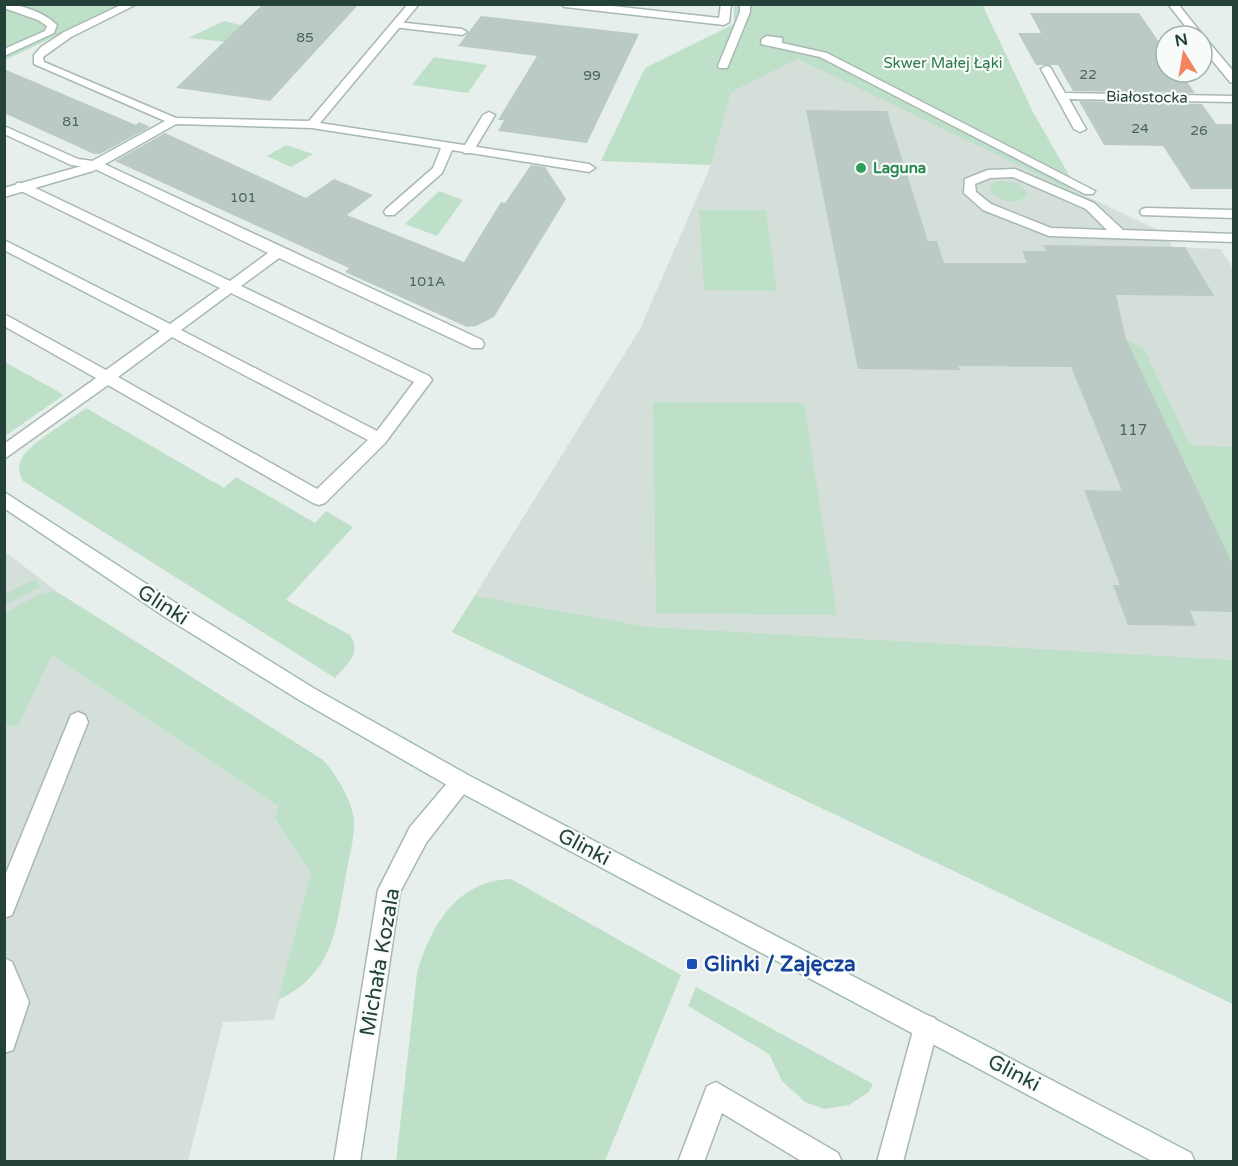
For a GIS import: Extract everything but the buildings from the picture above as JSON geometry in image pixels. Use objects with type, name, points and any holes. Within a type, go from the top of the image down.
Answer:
[{"type":"street","points":[[132,4],[52,43],[40,53],[37,60],[39,64],[174,121],[312,125],[589,168]]},
{"type":"street","points":[[312,125],[414,4]]},
{"type":"street","points":[[565,4],[724,22],[726,4]]},
{"type":"street","points":[[723,66],[745,12],[745,4]]},
{"type":"street","points":[[1173,4],[1189,24]]},
{"type":"street","points":[[4,5],[42,18],[52,24],[49,33],[4,53]]},
{"type":"street","points":[[397,24],[462,32]]},
{"type":"street","points":[[738,30],[823,55],[1089,191]]},
{"type":"street","points":[[1214,54],[1231,75]]},
{"type":"street","points":[[1046,69],[1080,129]]},
{"type":"street","name":"Białostocka","points":[[1061,96],[1233,99]]},
{"type":"street","points":[[468,150],[489,115]]},
{"type":"street","points":[[4,194],[21,186],[79,172],[96,165],[174,121]]},
{"type":"street","points":[[4,129],[75,162],[96,165],[477,344]]},
{"type":"street","points":[[390,212],[438,170],[447,147]]},
{"type":"street","points":[[1119,234],[1090,206],[1015,173],[988,174],[969,182],[970,193],[987,207],[1049,232],[1233,238]]},
{"type":"street","points":[[4,319],[108,376],[319,498],[379,439],[424,380],[21,186]]},
{"type":"street","points":[[1146,212],[1233,214]]},
{"type":"street","points":[[4,244],[379,439]]},
{"type":"street","points":[[4,453],[278,252]]},
{"type":"street","name":"Glinki","points":[[4,500],[65,542],[308,695],[461,782],[1182,1161]]},
{"type":"street","points":[[4,907],[78,722]]},
{"type":"street","name":"Michała Kozala","points":[[347,1161],[389,891],[418,835],[461,782]]},
{"type":"street","points":[[4,970],[17,1002],[4,1041]]},
{"type":"street","points":[[890,1161],[926,1027]]},
{"type":"street","points":[[691,1161],[716,1095],[829,1161]]},
{"type":"shaded area","points":[[798,59],[1164,233],[1173,247],[1221,249],[1233,269],[1233,447],[1167,446],[1233,590],[1233,1004],[452,632],[640,329],[711,165],[731,91]]},
{"type":"shaded area","points":[[4,551],[59,593],[52,655],[278,806],[275,821],[311,872],[274,1020],[223,1022],[188,1161],[5,1161]]},
{"type":"green space","name":"Skwer Małej Łąki","points":[[982,4],[1033,112],[1073,182],[1065,178],[1070,190],[798,59],[731,92],[711,165],[601,161],[645,68],[734,24],[734,5]]},
{"type":"green space","points":[[4,5],[121,5],[5,60]]},
{"type":"green space","points":[[224,21],[256,29],[228,42],[188,38]]},
{"type":"green space","points":[[434,57],[487,65],[468,93],[412,85]]},
{"type":"green space","points":[[286,145],[313,154],[291,167],[267,156]]},
{"type":"green space","points":[[998,181],[1020,185],[1027,195],[1018,201],[1003,200],[990,190],[992,185]]},
{"type":"green space","points":[[439,191],[463,200],[437,236],[405,224]]},
{"type":"green space","points":[[699,210],[766,210],[777,291],[704,290]]},
{"type":"green space","points":[[1126,339],[1144,349],[1190,445],[1233,447],[1233,590],[1166,445]]},
{"type":"green space","points":[[5,362],[64,395],[5,436]]},
{"type":"green space","points":[[653,402],[804,403],[837,615],[656,613]]},
{"type":"green space","points":[[86,408],[224,488],[236,477],[315,523],[326,511],[353,527],[286,600],[350,635],[354,653],[335,678],[23,481],[19,467],[26,452]]},
{"type":"green space","points":[[31,581],[36,581],[40,587],[5,605],[5,594]]},
{"type":"green space","points":[[52,591],[59,593],[323,760],[338,780],[353,813],[352,847],[335,931],[329,948],[311,977],[297,989],[278,1000],[311,872],[275,820],[278,806],[52,655],[18,726],[5,726],[5,613],[38,595]]},
{"type":"green space","points":[[475,596],[648,627],[1233,660],[1233,1004],[452,632]]},
{"type":"green space","points":[[511,879],[681,975],[605,1161],[396,1161],[417,973],[423,956],[438,923],[461,897],[475,888]]},
{"type":"green space","points":[[696,987],[873,1084],[869,1092],[849,1105],[824,1109],[805,1102],[782,1081],[769,1054],[688,1006]]},
{"type":"place","name":"Laguna","points":[[861,168]]},
{"type":"place","name":"Glinki / Zajęcza","points":[[692,964]]}]
